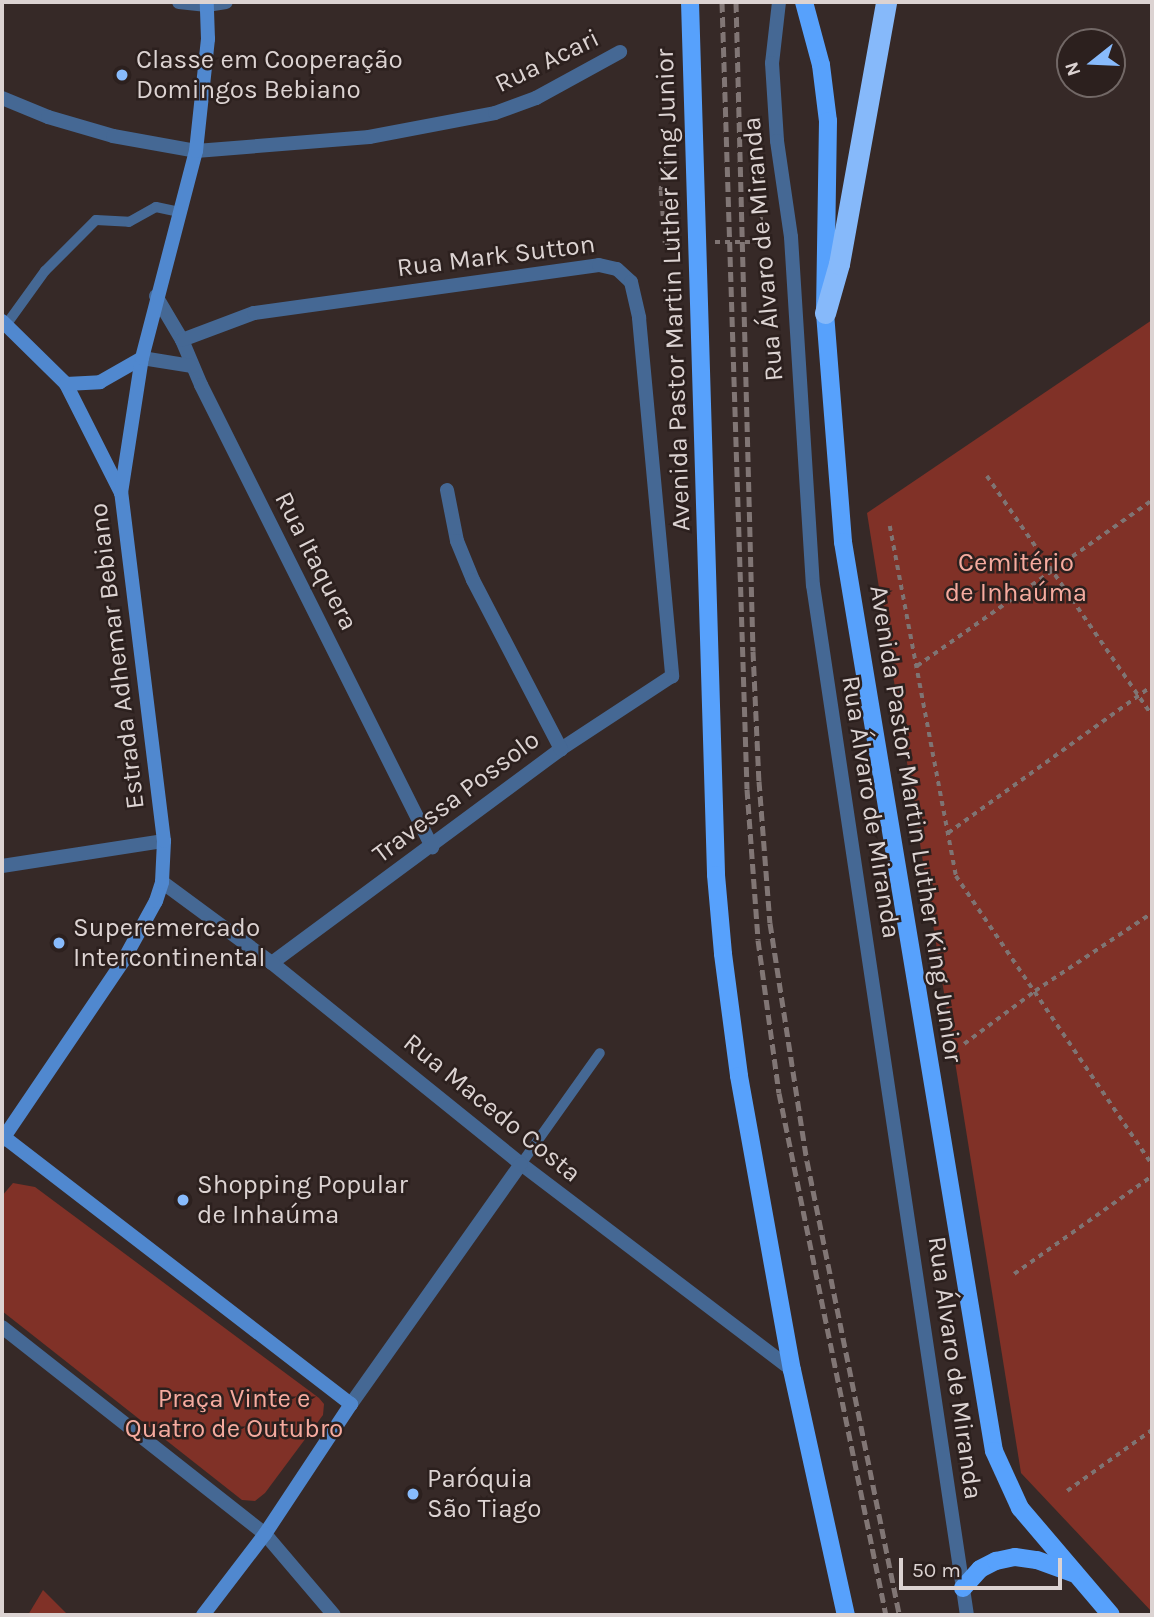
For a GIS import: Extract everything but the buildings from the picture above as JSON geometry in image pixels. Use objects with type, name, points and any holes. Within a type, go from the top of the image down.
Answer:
[{"type":"highway","points":[[825,313],[839,264],[886,2]]},
{"type":"main road","name":"Avenida Pastor Martin Luther King Junior","points":[[690,2],[716,875],[739,1076],[792,1370],[846,1615]]},
{"type":"main road","name":"Avenida Pastor Martin Luther King Junior","points":[[804,2],[821,65],[828,121],[825,313],[843,542],[994,1451],[1020,1508],[1111,1615]]},
{"type":"main road","name":"Estrada Adhemar Bebiano","points":[[3,1138],[123,961],[156,901],[162,882],[164,841],[121,493],[142,358],[156,296],[196,151],[206,60],[207,3]]},
{"type":"main road","points":[[4,323],[66,384],[121,493]]},
{"type":"main road","points":[[66,384],[100,382],[142,358]]},
{"type":"main road","points":[[3,1138],[351,1404],[265,1534],[203,1615]]},
{"type":"main road","points":[[963,1588],[980,1569],[996,1561],[1015,1557],[1037,1560],[1077,1574]]},
{"type":"street","points":[[179,2],[226,2]]},
{"type":"street","name":"Rua Álvaro de Miranda","points":[[779,2],[772,63],[777,141],[791,237],[813,584],[967,1615]]},
{"type":"street","name":"Rua Acari","points":[[2,98],[48,117],[113,136],[196,151],[369,137],[495,113],[536,98],[620,52]]},
{"type":"street","name":"Rua Mark Sutton","points":[[182,340],[254,313],[570,268],[599,265],[617,269],[631,282],[639,318],[672,676]]},
{"type":"street","name":"Rua Itaquera","points":[[156,296],[182,340],[192,366],[432,847]]},
{"type":"street","points":[[142,358],[192,366]]},
{"type":"street","points":[[447,490],[457,541],[473,580],[561,749]]},
{"type":"street","name":"Travessa Possolo","points":[[272,963],[561,749],[672,676]]},
{"type":"street","points":[[2,866],[164,841]]},
{"type":"street","name":"Rua Macedo Costa","points":[[162,882],[272,963],[521,1164],[792,1370]]},
{"type":"street","points":[[351,1404],[521,1164]]},
{"type":"street","points":[[2,1327],[265,1534],[334,1615]]},
{"type":"lane","points":[[4,323],[45,271],[96,220],[129,222],[156,207],[179,212]]},
{"type":"lane","points":[[521,1164],[600,1053]]},
{"type":"path","points":[[760,242],[760,189],[764,159],[777,141]]},
{"type":"path","points":[[665,157],[661,191],[665,243]]},
{"type":"path","points":[[987,476],[1152,715]]},
{"type":"path","points":[[917,666],[1152,500]]},
{"type":"path","points":[[890,526],[956,876],[1152,1164]]},
{"type":"path","points":[[948,834],[1152,686]]},
{"type":"path","points":[[964,1044],[1152,913]]},
{"type":"path","points":[[1014,1274],[1152,1176]]},
{"type":"path","points":[[1067,1491],[1152,1430]]},
{"type":"green space","name":"Cemitério de Inhaúma","points":[[1152,320],[1152,1612],[1021,1473],[867,513]]},
{"type":"green space","name":"Praça Vinte e Quatro de Outubro","points":[[13,1183],[35,1187],[324,1404],[323,1415],[265,1493],[255,1501],[242,1500],[2,1311],[2,1196]]},
{"type":"green space","points":[[43,1590],[68,1615],[28,1615]]},
{"type":"railway","points":[[722,2],[747,789],[758,940],[779,1093],[886,1615]]},
{"type":"railway","points":[[736,2],[753,651],[759,781],[770,923],[807,1161],[899,1615]]},
{"type":"place","name":"Classe em Cooperação Domingos Bebiano","points":[[122,75]]},
{"type":"place","name":"Superemercado Intercontinental","points":[[59,943]]},
{"type":"place","name":"Shopping Popular de Inhaúma","points":[[183,1200]]},
{"type":"place","name":"Paróquia São Tiago","points":[[413,1494]]}]
